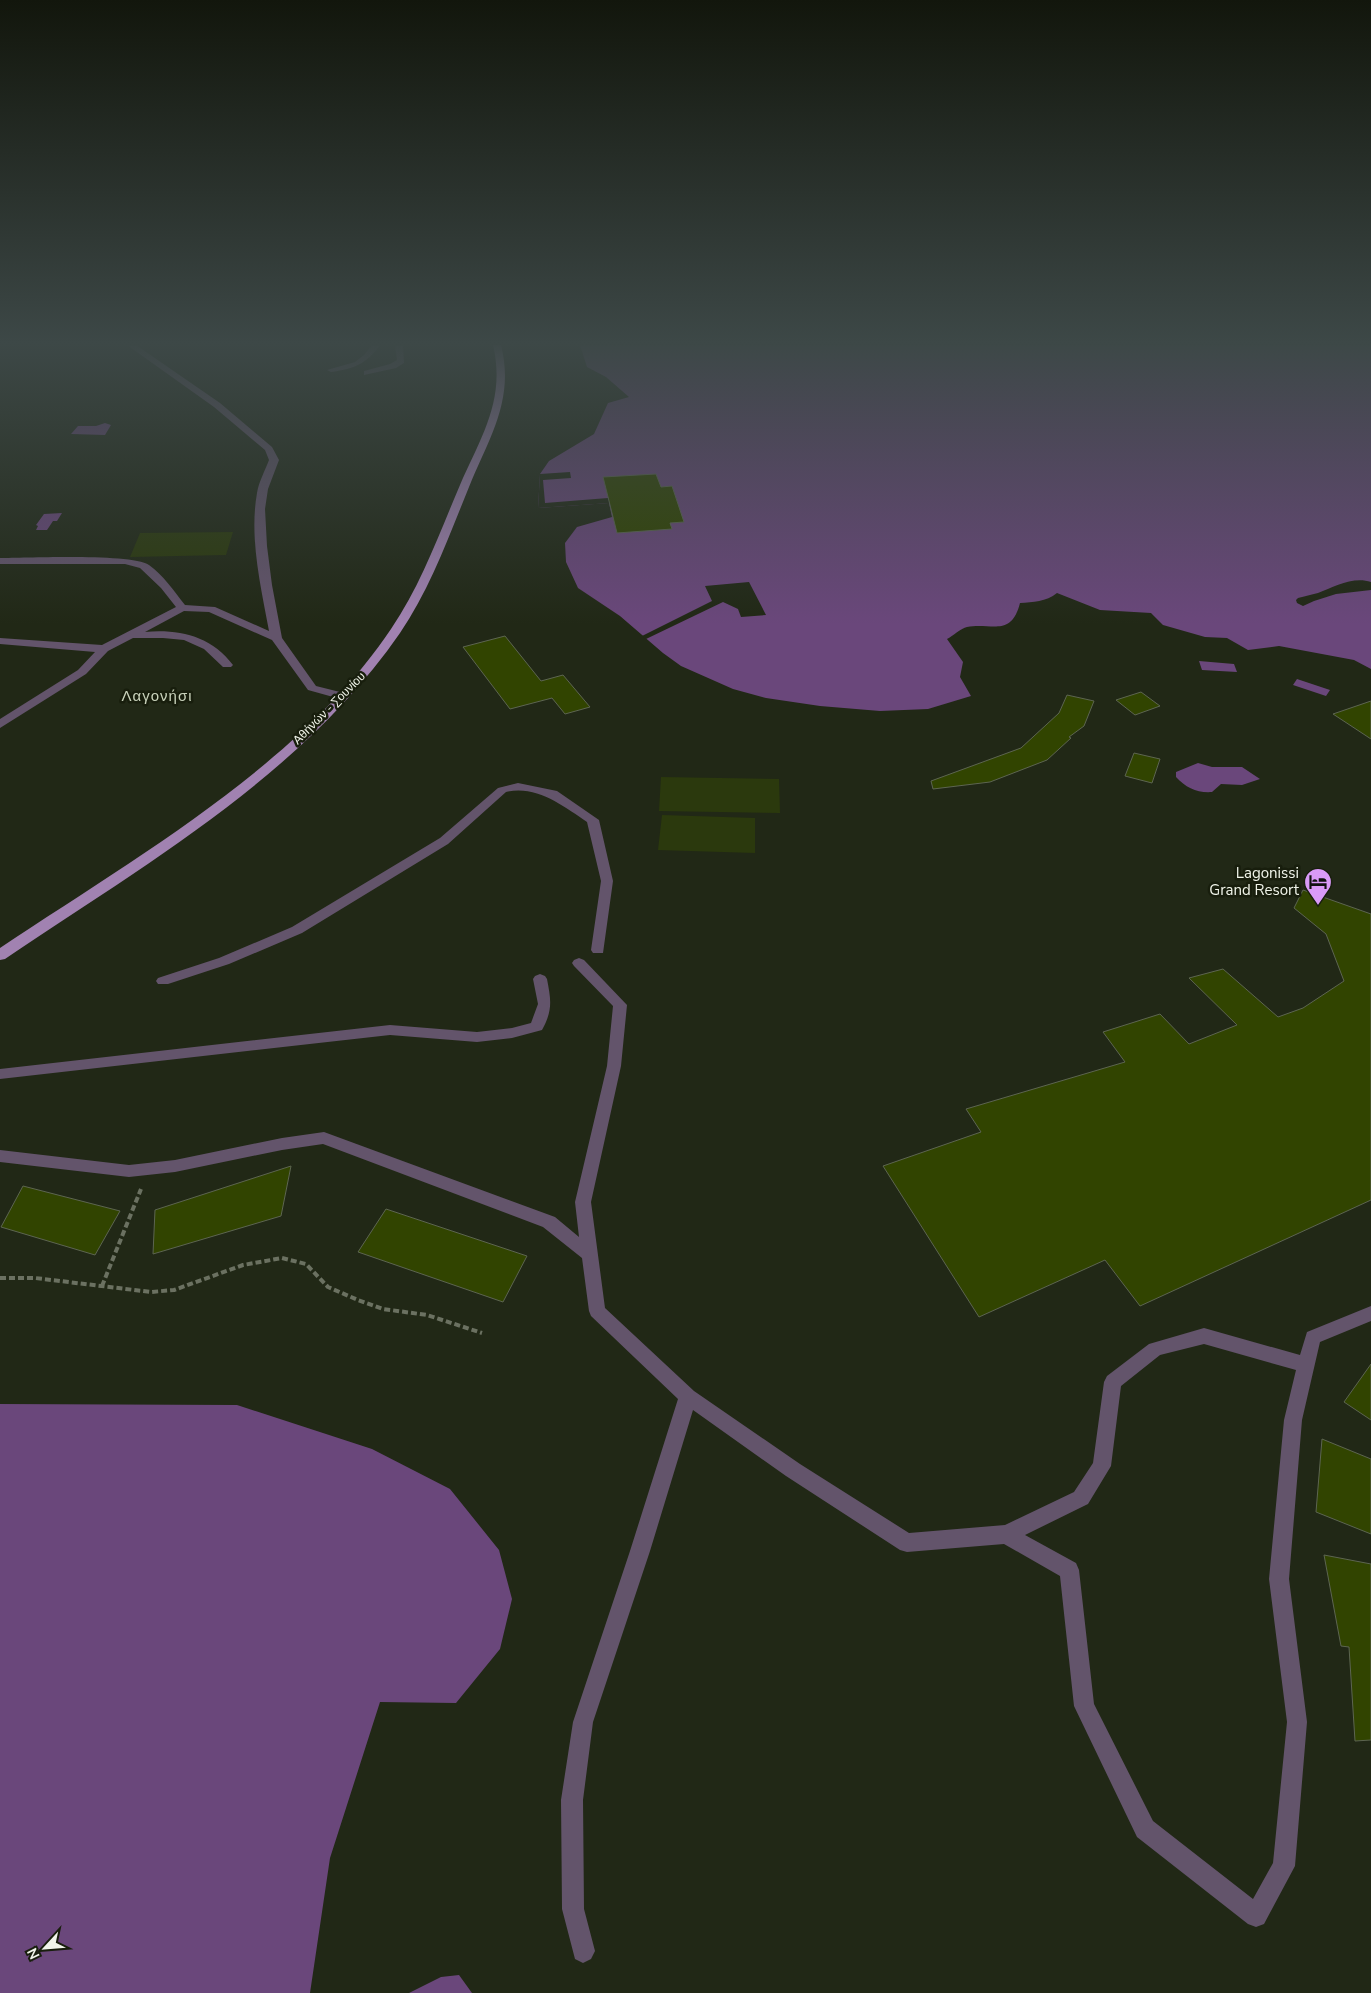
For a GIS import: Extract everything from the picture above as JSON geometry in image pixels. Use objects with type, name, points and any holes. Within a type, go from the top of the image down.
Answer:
[{"type":"main road","name":"Αθήνών - Σουνίου","points":[[0,955],[187,828],[278,759],[344,696],[366,671],[396,630],[426,578],[485,438]]},
{"type":"street","points":[[256,438],[269,449],[274,460],[262,493],[261,525],[268,591],[276,638],[312,688],[344,696]]},
{"type":"street","points":[[0,561],[125,561],[144,566],[165,586],[182,608]]},
{"type":"street","points":[[0,724],[82,672],[104,649],[182,608],[194,606],[211,609],[276,638]]},
{"type":"street","points":[[128,637],[155,634],[184,636],[203,643],[219,655],[228,665]]},
{"type":"street","points":[[0,641],[104,649]]},
{"type":"lane","points":[[163,982],[224,960],[297,930],[444,841],[502,790],[518,786],[552,794],[593,820],[607,881],[598,950]]},
{"type":"lane","points":[[579,963],[620,1005],[614,1066],[583,1202],[597,1311],[688,1397],[793,1470],[907,1543],[1006,1534],[1080,1498],[1102,1466],[1113,1382],[1155,1349],[1204,1336],[1306,1365]]},
{"type":"lane","points":[[0,1074],[390,1030],[477,1036],[512,1033],[537,1026],[545,1004],[540,979]]},
{"type":"lane","points":[[0,1156],[129,1171],[174,1166],[282,1144],[324,1138],[549,1222],[590,1255]]},
{"type":"lane","points":[[1006,1534],[1069,1570],[1084,1706],[1145,1829],[1256,1916],[1284,1866],[1297,1722],[1279,1579],[1293,1420],[1313,1337],[1371,1312]]},
{"type":"lane","points":[[583,1951],[573,1909],[572,1800],[583,1722],[640,1551],[688,1397]]},
{"type":"path","points":[[102,1286],[149,1169]]},
{"type":"path","points":[[0,1278],[35,1278],[151,1292],[174,1290],[243,1265],[282,1258],[306,1264],[328,1287],[358,1300],[383,1309],[427,1315],[482,1333]]},
{"type":"green space","points":[[233,532],[226,555],[130,557],[140,533]]},
{"type":"green space","points":[[661,777],[779,779],[780,813],[659,811]]},
{"type":"green space","points":[[662,815],[755,818],[755,853],[658,850]]},
{"type":"shaded area","points":[[587,438],[1371,438],[1371,582],[1351,581],[1296,600],[1297,603],[1303,606],[1336,594],[1371,590],[1371,669],[1354,660],[1279,646],[1248,650],[1227,638],[1205,637],[1163,625],[1151,613],[1100,610],[1057,593],[1044,600],[1020,603],[1016,614],[1006,625],[967,627],[947,639],[963,662],[960,677],[971,696],[928,709],[880,711],[820,706],[766,698],[733,689],[681,666],[620,616],[578,588],[566,562],[565,543],[577,527],[612,517],[609,503],[538,508],[540,474],[549,461]]},
{"type":"shaded area","points":[[62,513],[57,521],[53,521],[47,530],[36,530],[38,526],[36,525],[44,514]]},
{"type":"shaded area","points":[[1199,661],[1234,664],[1237,672],[1202,670]]},
{"type":"shaded area","points":[[1297,679],[1330,690],[1326,696],[1293,685]]},
{"type":"shaded area","points":[[1198,763],[1212,767],[1242,767],[1260,779],[1242,785],[1221,784],[1212,792],[1197,791],[1180,781],[1176,777],[1176,772]]},
{"type":"shaded area","points":[[0,1404],[237,1405],[372,1449],[450,1489],[499,1550],[512,1599],[500,1649],[456,1703],[380,1702],[330,1858],[310,1993],[0,1993]]},
{"type":"shaded area","points":[[459,1975],[472,1993],[409,1993],[441,1977]]},
{"type":"pier","points":[[570,472],[571,478],[543,480],[545,503],[608,498],[610,503],[538,508],[540,474]]},
{"type":"pier","points":[[749,582],[766,615],[741,617],[738,609],[723,602],[646,639],[642,636],[712,601],[705,586]]},
{"type":"building","points":[[656,474],[661,487],[672,486],[684,522],[670,523],[672,529],[617,533],[603,477]]},
{"type":"building","points":[[505,636],[541,681],[563,675],[590,707],[565,714],[552,698],[510,709],[463,647]]},
{"type":"building","points":[[1141,692],[1160,706],[1135,715],[1116,700]]},
{"type":"building","points":[[1067,695],[1094,701],[1084,726],[1069,737],[1071,738],[1047,760],[990,782],[933,789],[931,781],[1021,748],[1059,713]]},
{"type":"building","points":[[1371,701],[1371,739],[1333,714]]},
{"type":"building","points":[[1134,753],[1160,759],[1152,783],[1125,776]]},
{"type":"building","points":[[1303,890],[1371,914],[1371,1200],[1140,1306],[1105,1260],[979,1317],[883,1166],[981,1132],[966,1109],[1125,1062],[1103,1032],[1160,1014],[1189,1044],[1237,1025],[1189,978],[1223,969],[1278,1017],[1303,1008],[1344,981],[1326,934],[1294,908]]},
{"type":"building","points":[[291,1166],[281,1216],[153,1254],[155,1210]]},
{"type":"building","points":[[23,1186],[120,1211],[95,1255],[1,1227]]},
{"type":"building","points":[[386,1209],[527,1256],[503,1302],[358,1252]]},
{"type":"building","points":[[1371,1364],[1371,1420],[1344,1402]]},
{"type":"building","points":[[1322,1439],[1371,1459],[1371,1534],[1316,1512]]},
{"type":"building","points":[[1324,1555],[1371,1564],[1371,1740],[1355,1741],[1349,1647],[1341,1646]]},
{"type":"place","name":"Lagonissi Grand Resort","points":[[1318,906]]},
{"type":"district","name":"Λαγονήσι","points":[[157,696]]}]
